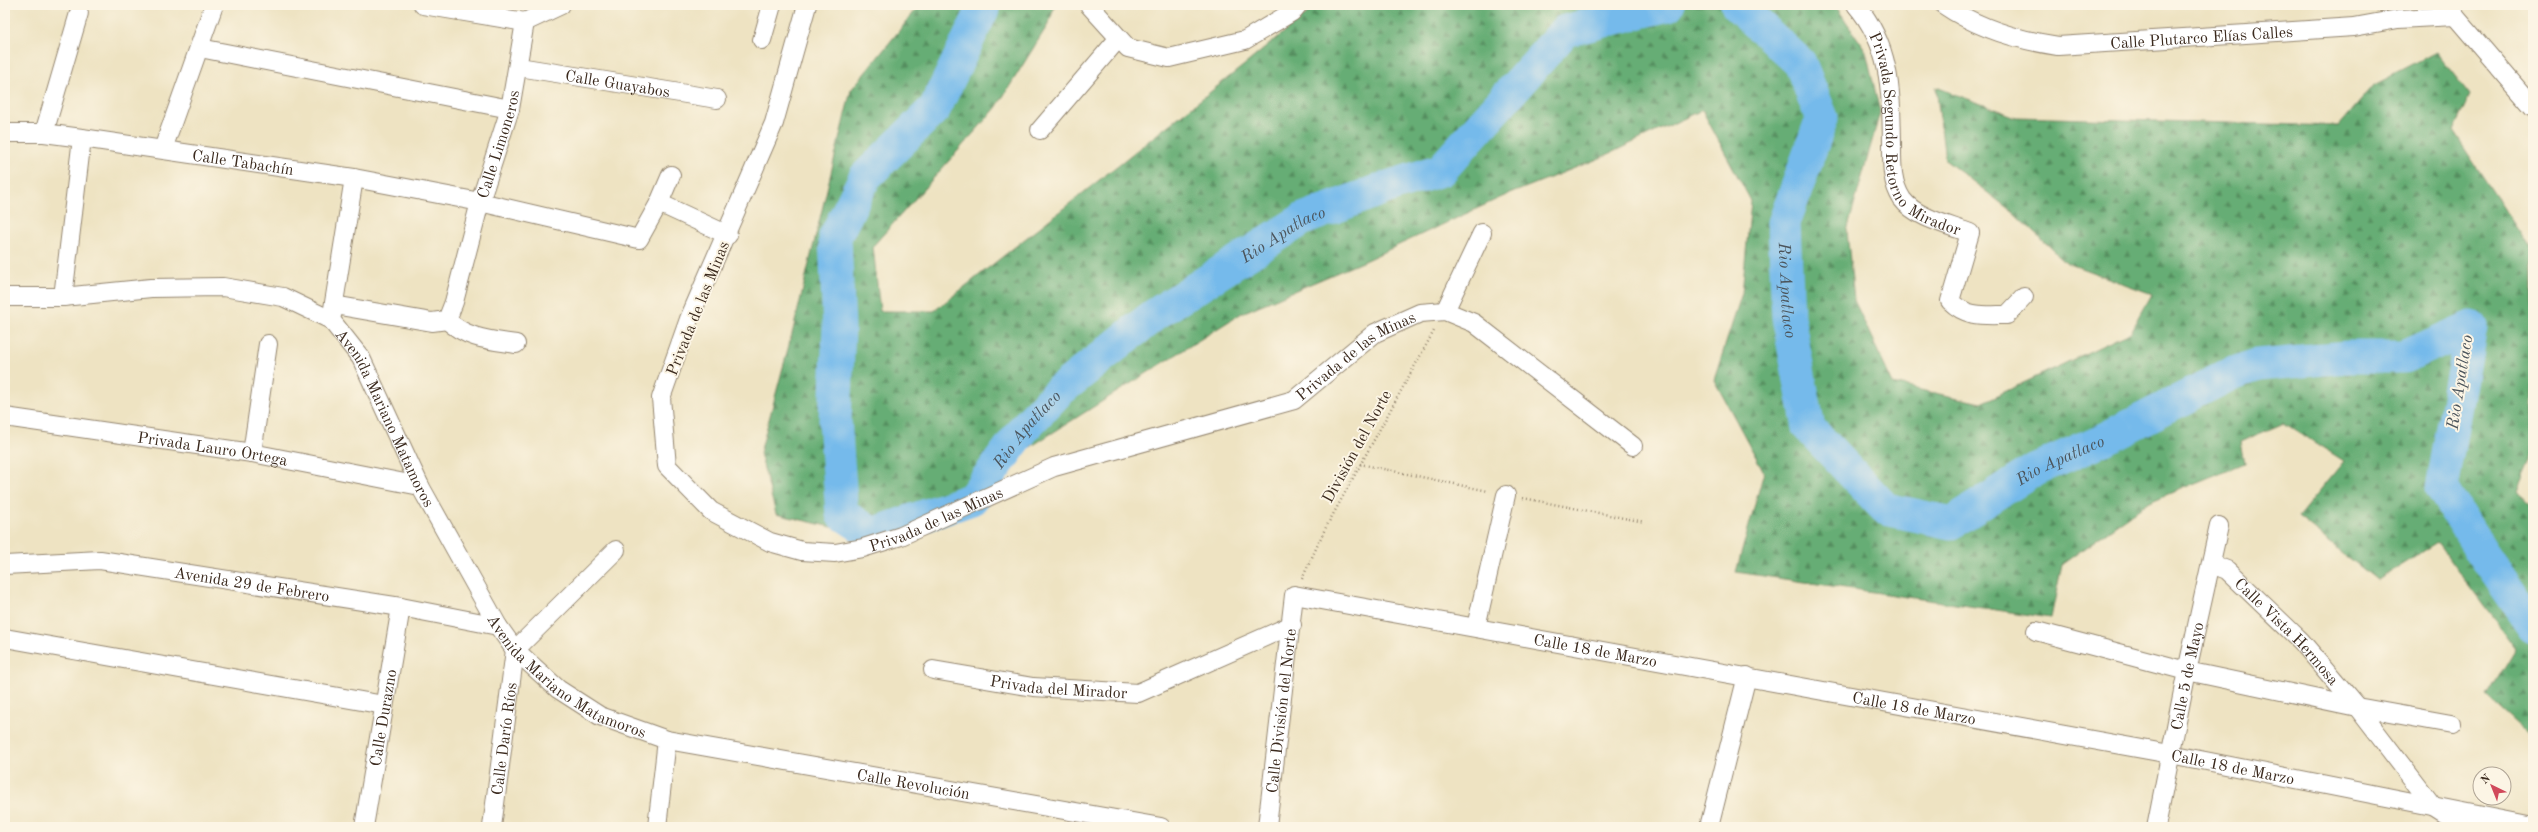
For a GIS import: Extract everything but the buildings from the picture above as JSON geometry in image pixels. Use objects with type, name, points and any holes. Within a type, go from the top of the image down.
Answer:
[{"type":"street","points":[[163,149],[214,5]]},
{"type":"street","points":[[423,5],[525,22],[561,5]]},
{"type":"street","points":[[762,40],[772,5]]},
{"type":"street","name":"Privada de las Minas","points":[[807,5],[774,123],[728,235],[689,319],[661,398],[667,466],[711,511],[770,542],[802,551],[835,554],[863,548],[901,536],[1054,467],[1294,400],[1375,333],[1420,313],[1445,311],[1474,323],[1633,446]]},
{"type":"street","points":[[1089,5],[1118,39],[1128,48],[1169,58],[1245,40],[1292,12],[1298,5]]},
{"type":"street","name":"Privada Segundo Retorno Mirador","points":[[1856,5],[1870,22],[1884,56],[1891,93],[1893,178],[1903,200],[1919,213],[1970,233],[1950,302],[1960,312],[1980,315],[2007,314],[2024,297]]},
{"type":"street","name":"Calle Plutarco Elías Calles","points":[[1944,5],[1978,24],[2019,40],[2058,46],[2354,27],[2457,10]]},
{"type":"street","points":[[2457,10],[2533,107]]},
{"type":"street","points":[[44,133],[79,13]]},
{"type":"street","name":"Calle Limoneros","points":[[447,320],[454,302],[480,202],[510,109],[519,67],[525,22]]},
{"type":"street","points":[[1040,130],[1118,39]]},
{"type":"street","points":[[200,48],[510,109]]},
{"type":"street","name":"Calle Guayabos","points":[[519,67],[717,99]]},
{"type":"street","name":"Calle Tabachín","points":[[5,132],[44,133],[82,138],[354,178],[480,202],[640,239],[659,203]]},
{"type":"street","points":[[63,297],[82,138]]},
{"type":"street","points":[[671,175],[659,203],[728,235]]},
{"type":"street","points":[[354,178],[333,312],[432,322],[447,320],[456,328],[470,336],[516,344]]},
{"type":"street","points":[[1445,311],[1482,233]]},
{"type":"street","name":"Avenida Mariano Matamoros","points":[[5,297],[63,297],[151,288],[224,287],[284,297],[333,312],[361,358],[420,486],[498,626],[514,650],[558,689],[600,716],[667,740]]},
{"type":"street","points":[[252,454],[268,344]]},
{"type":"street","name":"Privada Lauro Ortega","points":[[5,417],[252,454],[420,486]]},
{"type":"street","points":[[1476,627],[1506,495]]},
{"type":"street","name":"Calle 5 de Mayo","points":[[2156,827],[2187,671],[2219,526]]},
{"type":"street","points":[[514,650],[616,550]]},
{"type":"street","name":"Avenida 29 de Febrero","points":[[5,565],[100,560],[402,608],[498,626]]},
{"type":"street","name":"Calle Vista Hermosa","points":[[2211,564],[2227,570],[2301,641],[2358,707],[2434,806]]},
{"type":"street","name":"Calle División del Norte","points":[[1267,827],[1292,625],[1294,595]]},
{"type":"street","name":"Calle 18 de Marzo","points":[[1294,595],[1747,676],[2170,754],[2533,826]]},
{"type":"street","name":"Calle Durazno","points":[[364,827],[402,608]]},
{"type":"street","name":"Privada del Mirador","points":[[933,670],[1033,687],[1138,693],[1292,625]]},
{"type":"street","name":"Calle Vista Hermosa","points":[[2036,631],[2187,671],[2358,707]]},
{"type":"street","points":[[5,638],[384,705]]},
{"type":"street","name":"Calle Darío Ríos","points":[[492,827],[514,650]]},
{"type":"street","points":[[1709,827],[1747,676]]},
{"type":"street","points":[[2358,707],[2452,724]]},
{"type":"street","points":[[657,827],[667,740]]},
{"type":"street","name":"Calle Revolución","points":[[667,740],[1160,827]]},
{"type":"street","points":[[2434,806],[2466,827]]},
{"type":"path","name":"División del Norte","points":[[1294,595],[1325,529],[1445,311]]},
{"type":"green space","points":[[920,5],[1055,5],[1049,23],[996,108],[873,246],[880,311],[934,311],[1248,62],[1317,5],[1835,5],[1866,51],[1880,112],[1847,231],[1854,300],[1893,384],[1981,403],[2131,332],[2152,294],[2067,263],[2014,213],[1945,160],[1936,87],[2016,117],[2339,126],[2375,84],[2436,52],[2470,95],[2453,131],[2533,253],[2533,456],[2518,490],[2533,509],[2533,738],[2487,696],[2516,648],[2437,542],[2377,580],[2298,517],[2344,461],[2284,423],[2240,442],[2244,463],[2149,502],[2062,564],[2051,618],[1736,572],[1764,472],[1714,380],[1742,293],[1751,201],[1702,110],[1600,158],[1502,197],[1362,262],[1242,313],[1027,449],[948,495],[844,530],[776,514],[760,453],[793,330],[851,90]]},
{"type":"waterway","name":"Rio Apatlaco","points":[[985,5],[935,108],[865,177],[835,237],[839,327],[835,420],[842,514],[873,534],[972,499],[1025,427],[1059,391],[1154,315],[1303,219],[1385,188],[1441,170],[1565,31],[1668,5]]},
{"type":"waterway","name":"Rio Apatlaco","points":[[1737,5],[1800,63],[1822,118],[1784,223],[1788,317],[1809,428],[1886,509],[1951,523],[2036,469],[2102,440],[2233,373],[2257,365],[2348,357],[2404,357],[2471,327],[2442,488],[2482,552],[2533,626]]}]
